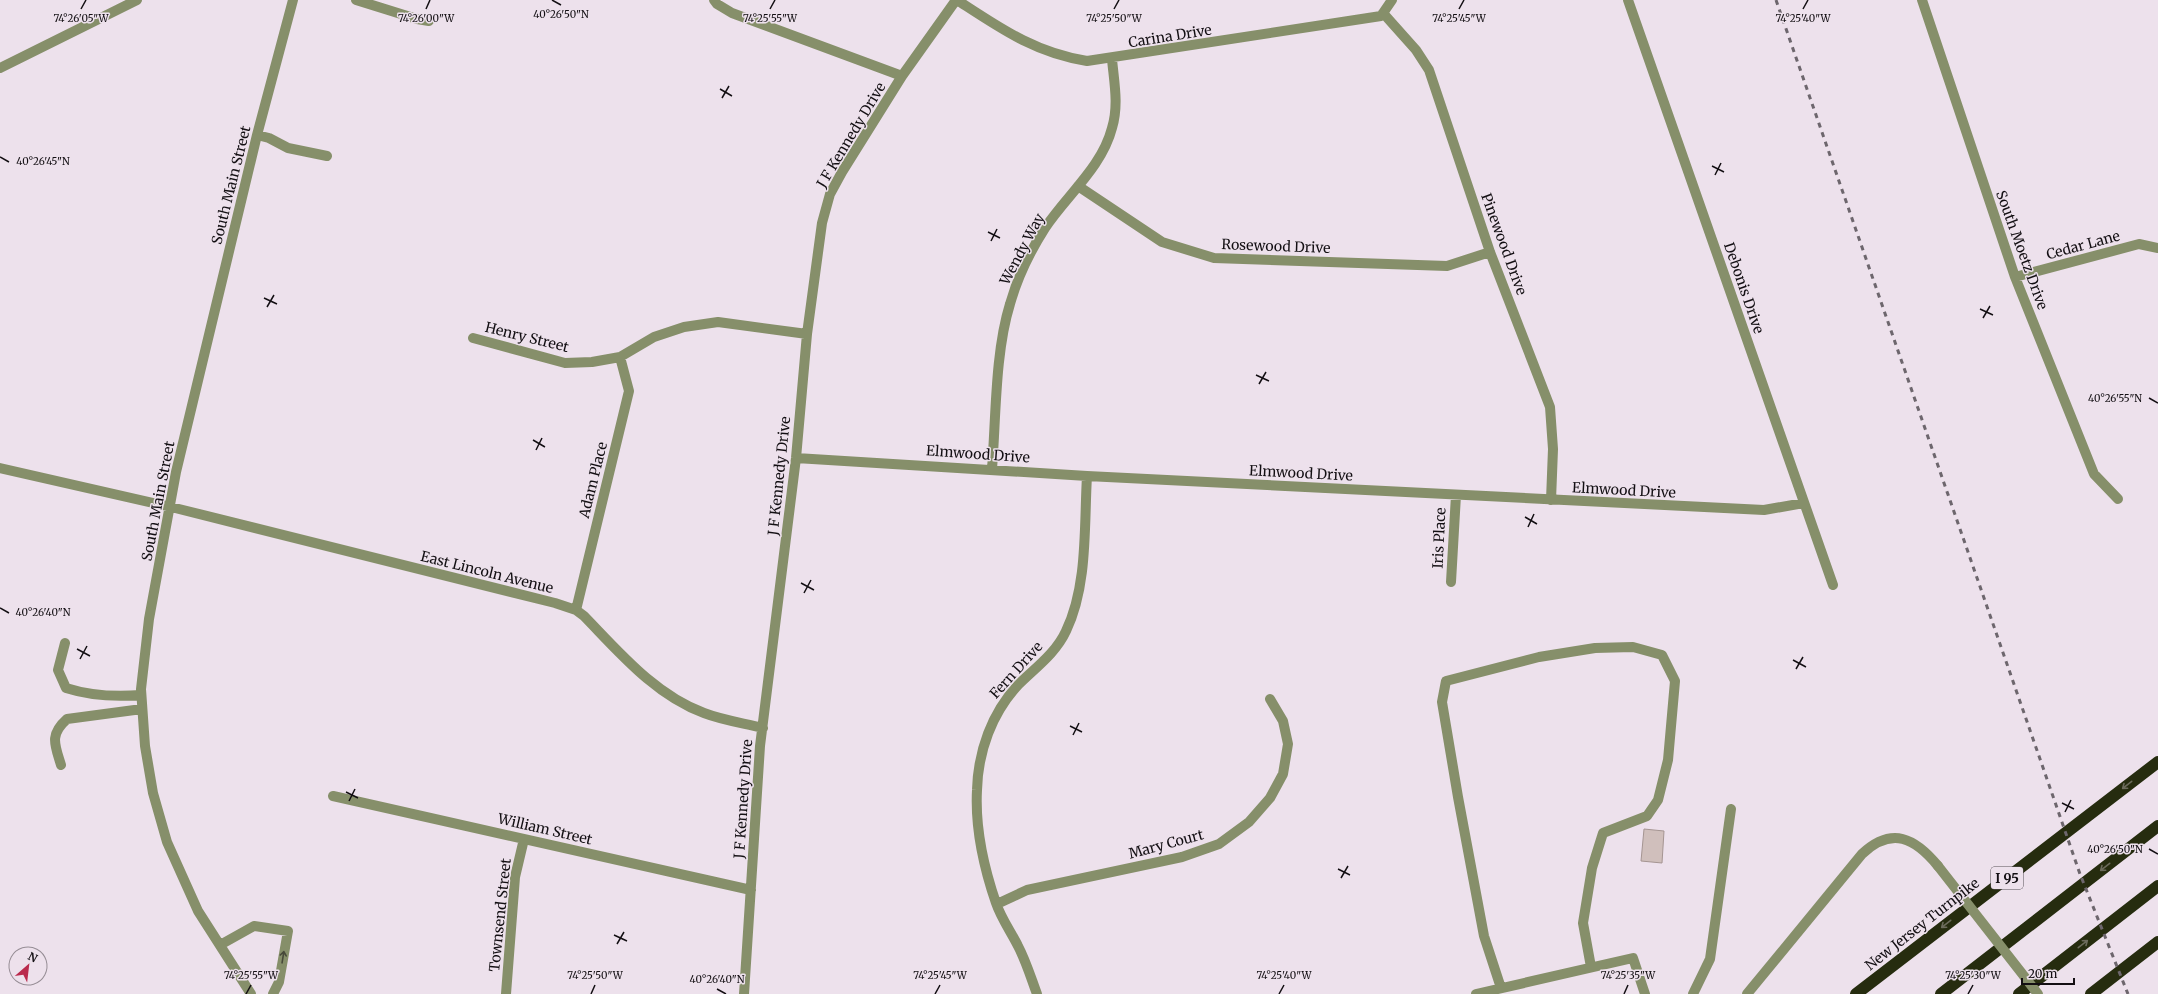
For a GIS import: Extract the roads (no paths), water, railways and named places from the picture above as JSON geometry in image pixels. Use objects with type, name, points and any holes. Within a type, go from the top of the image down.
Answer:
[{"type":"highway","name":"New Jersey Turnpike","points":[[1856,994],[2158,762]]},
{"type":"highway","points":[[1941,994],[2158,826]]},
{"type":"highway","points":[[2019,994],[2158,886]]},
{"type":"highway","points":[[2091,994],[2158,942]]},
{"type":"street","points":[[0,68],[137,0]]},
{"type":"street","name":"South Main Street","points":[[251,994],[198,911],[166,842],[153,793],[145,746],[142,695],[149,619],[176,472],[258,135],[293,0]]},
{"type":"street","points":[[356,0],[417,19],[429,21]]},
{"type":"street","points":[[714,0],[732,14],[902,76]]},
{"type":"street","name":"J F Kennedy Drive","points":[[744,994],[763,728],[796,458],[807,334],[822,223],[830,194],[902,76],[956,0]]},
{"type":"street","name":"Carina Drive","points":[[956,0],[1012,36],[1042,50],[1066,58],[1087,62],[1381,16],[1384,13]]},
{"type":"street","points":[[1384,13],[1392,0]]},
{"type":"street","name":"Debonis Drive","points":[[1628,0],[1833,585]]},
{"type":"street","name":"South Moetz Drive","points":[[1922,0],[2015,277],[2094,474],[2118,499]]},
{"type":"street","name":"Pinewood Drive","points":[[1384,13],[1416,50],[1429,70],[1490,252],[1550,407],[1554,449],[1551,500]]},
{"type":"street","name":"Wendy Way","points":[[992,469],[1001,342],[1010,304],[1024,268],[1045,228],[1104,150],[1112,128],[1117,102],[1112,59]]},
{"type":"street","points":[[258,135],[269,138],[288,148],[328,156]]},
{"type":"street","name":"Rosewood Drive","points":[[1078,186],[1162,242],[1214,258],[1447,266],[1490,252]]},
{"type":"street","name":"Cedar Lane","points":[[2015,277],[2139,244],[2158,248]]},
{"type":"street","name":"Henry Street","points":[[473,338],[565,363],[592,362],[620,357],[654,337],[684,327],[718,322],[807,334]]},
{"type":"street","name":"Adam Place","points":[[576,610],[629,391],[620,357]]},
{"type":"street","name":"Elmwood Drive","points":[[796,458],[1087,476],[1764,510],[1804,503]]},
{"type":"street","name":"East Lincoln Avenue","points":[[0,468],[170,507],[555,603],[576,610],[653,683],[676,700],[704,713],[763,728]]},
{"type":"street","name":"Fern Drive","points":[[1037,994],[1018,947],[996,904],[985,868],[979,826],[976,789],[982,754],[988,733],[999,709],[1018,685],[1049,656],[1066,632],[1076,608],[1080,580],[1087,476]]},
{"type":"street","name":"Iris Place","points":[[1451,582],[1456,495]]},
{"type":"street","points":[[65,643],[58,670],[66,688],[79,692],[114,697],[142,695]]},
{"type":"street","points":[[1501,988],[1484,936],[1458,797],[1442,702],[1446,681],[1539,657],[1595,648],[1633,647],[1662,655],[1675,681],[1668,760],[1658,800],[1647,816],[1603,833],[1592,868],[1583,923],[1591,967]]},
{"type":"street","name":"Mary Court","points":[[996,904],[1027,890],[1182,857],[1219,844],[1249,822],[1270,798],[1283,774],[1288,744],[1283,720],[1270,699]]},
{"type":"street","points":[[61,765],[54,742],[60,725],[66,719],[142,709]]},
{"type":"street","name":"William Street","points":[[333,796],[751,890]]},
{"type":"street","points":[[1693,994],[1710,959],[1731,809]]},
{"type":"street","points":[[1747,994],[1862,854],[1872,844],[1885,838],[1900,838],[1915,843],[1926,852],[2038,994]]},
{"type":"street","name":"Townsend Street","points":[[506,994],[515,877],[524,839]]},
{"type":"street","points":[[220,945],[254,926],[288,931],[279,982],[273,994]]},
{"type":"street","points":[[1476,994],[1633,958],[1645,994]]},
{"type":"railway","points":[[1776,0],[2080,874],[2128,994]]}]
